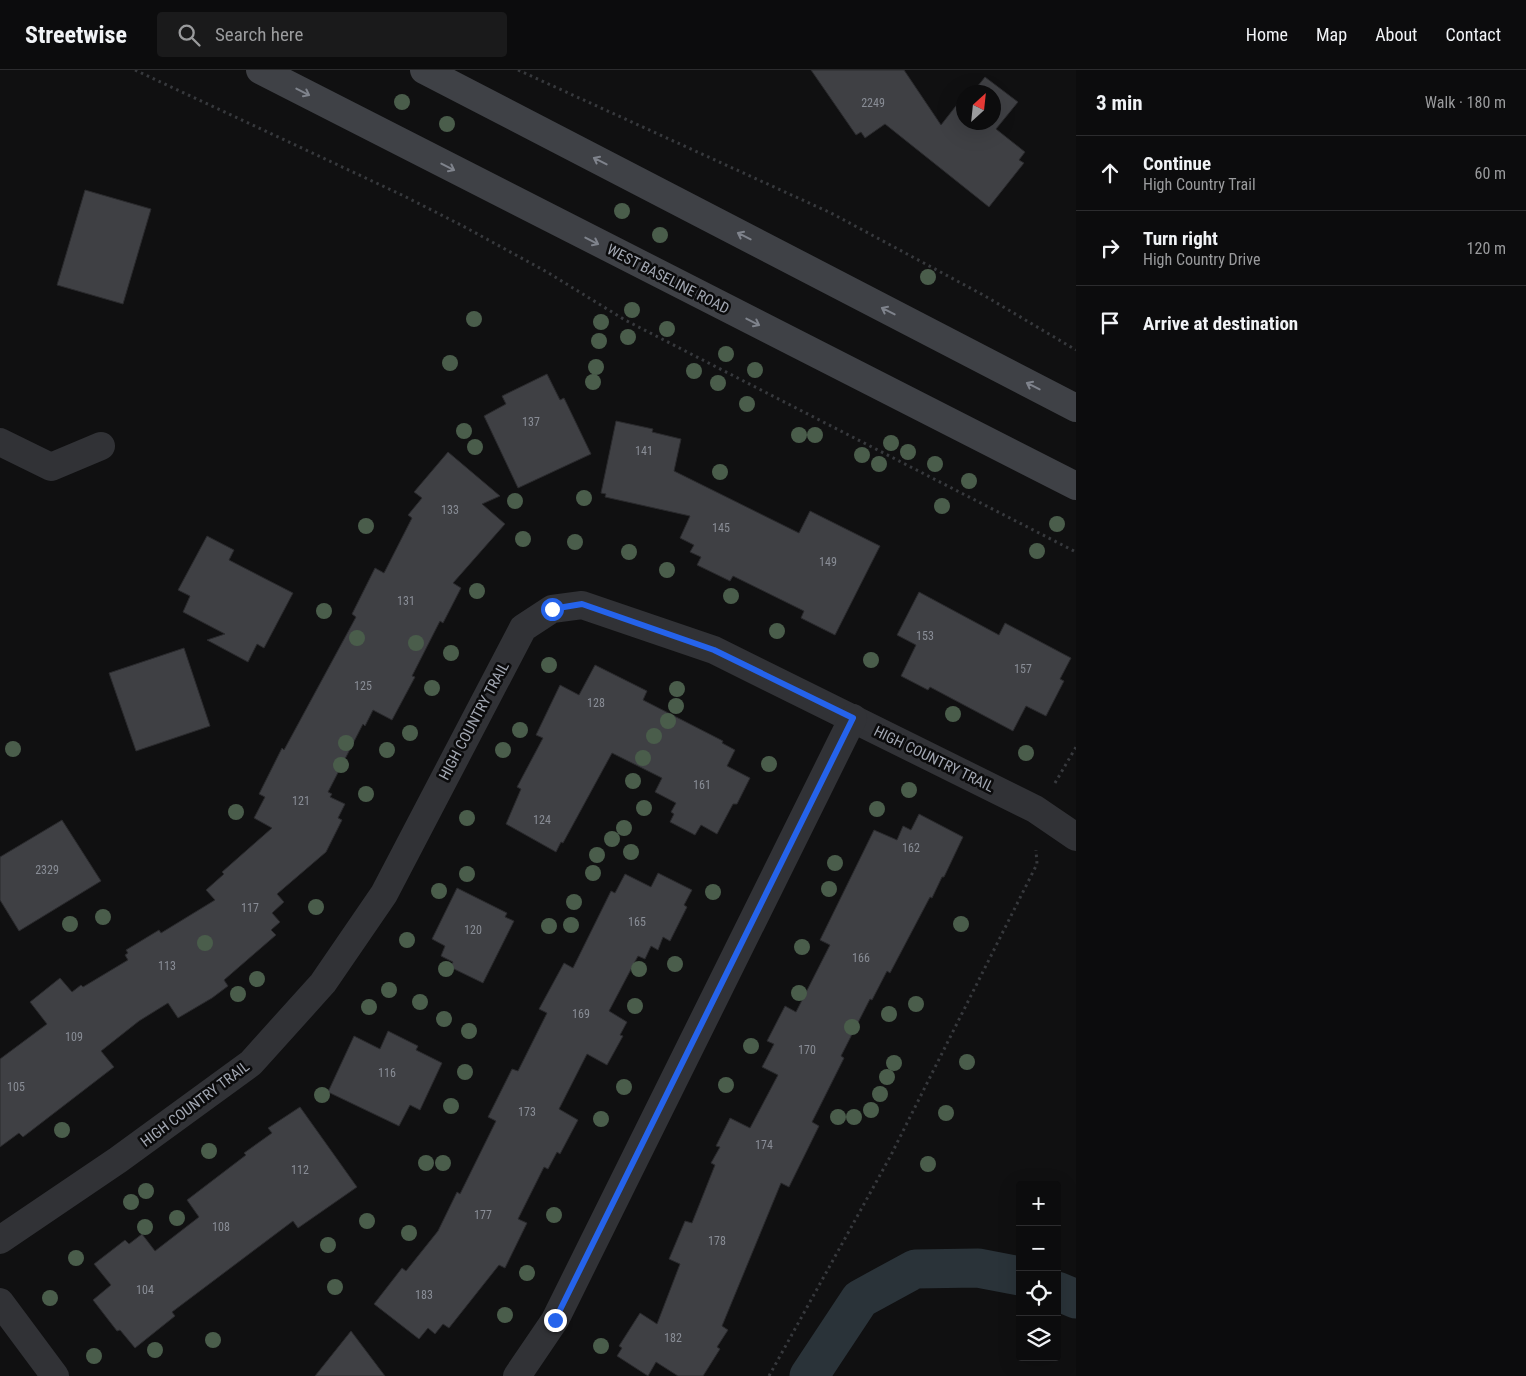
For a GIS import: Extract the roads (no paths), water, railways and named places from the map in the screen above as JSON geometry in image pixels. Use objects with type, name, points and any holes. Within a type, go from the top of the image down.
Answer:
[{"type":"main road","name":"WEST BASELINE ROAD","points":[[260,70],[1076,486]]},
{"type":"main road","points":[[424,70],[1076,408]]},
{"type":"street","points":[[0,442],[51,468],[101,446]]},
{"type":"street","name":"HIGH COUNTRY TRAIL","points":[[0,1240],[118,1160],[251,1063],[324,983],[384,894],[523,628],[552,609],[582,604],[714,650],[1035,809],[1076,837]]},
{"type":"street","points":[[517,1376],[555,1320],[853,718]]},
{"type":"street","points":[[0,1302],[55,1376]]},
{"type":"waterway","points":[[809,1376],[860,1299],[915,1269],[978,1268],[1016,1275]]},
{"type":"waterway","points":[[1061,1293],[1076,1299]]}]
